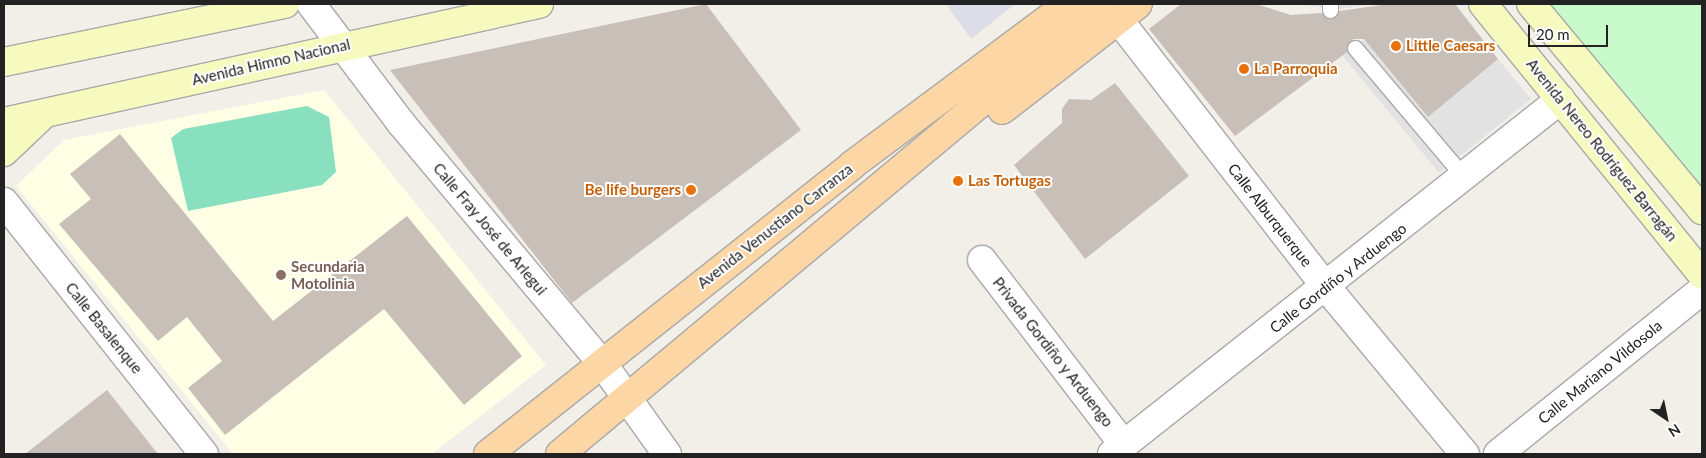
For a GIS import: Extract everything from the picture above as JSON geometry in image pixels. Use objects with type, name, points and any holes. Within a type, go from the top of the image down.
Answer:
[{"type":"main road","points":[[4,62],[285,4]]},
{"type":"main road","name":"Avenida Himno Nacional","points":[[4,122],[43,115],[349,43],[539,4]]},
{"type":"main road","points":[[852,164],[920,96],[1038,4]]},
{"type":"main road","name":"Avenida Venustiano Carranza","points":[[488,454],[852,164],[1068,4]]},
{"type":"main road","name":"Avenida Nereo Rodríguez Barragán","points":[[1483,4],[1562,99],[1702,274]]},
{"type":"main road","points":[[1531,4],[1702,210]]},
{"type":"main road","points":[[560,454],[868,201],[956,146],[1118,9]]},
{"type":"main road","points":[[4,152],[43,115]]},
{"type":"street","name":"Calle Fray José de Arlegui","points":[[311,4],[349,43],[630,398],[667,454]]},
{"type":"street","name":"Calle Fray José de Arlegui","points":[[328,4],[349,43]]},
{"type":"street","name":"Calle Alburquerque","points":[[1118,9],[1327,288],[1465,454]]},
{"type":"street","name":"Calle Gordiño y Arduengo","points":[[1118,450],[1327,288],[1562,99]]},
{"type":"street","name":"Calle Basalenque","points":[[4,202],[204,454]]},
{"type":"street","name":"Privada Gordiño y Arduengo","points":[[982,260],[1118,450]]},
{"type":"street","name":"Calle Mariano Vildosola","points":[[1498,454],[1702,290]]},
{"type":"lane","points":[[1355,48],[1464,177]]},
{"type":"shaded area","points":[[946,4],[1015,4],[971,39]]},
{"type":"shaded area","points":[[1292,4],[1374,4],[1339,9]]},
{"type":"shaded area","points":[[1365,39],[1428,117],[1498,59],[1531,99],[1439,173],[1342,55]]},
{"type":"shaded area","name":"Secundaria Motolinia","points":[[324,90],[546,365],[432,454],[233,454],[16,186],[64,140]]},
{"type":"green space","points":[[1547,4],[1702,4],[1702,191]]},
{"type":"green space","points":[[307,106],[329,117],[336,172],[322,185],[188,211],[171,138],[183,129]]},
{"type":"building","points":[[706,4],[801,130],[572,303],[390,70]]},
{"type":"building","points":[[1181,4],[1256,4],[1291,15],[1321,13],[1330,19],[1339,11],[1389,4],[1455,4],[1498,59],[1428,117],[1364,39],[1353,39],[1347,52],[1235,136],[1149,29]]},
{"type":"building","points":[[1115,83],[1189,176],[1085,259],[1014,165],[1062,123],[1062,109],[1069,99],[1091,100]]},
{"type":"building","points":[[120,134],[273,321],[407,216],[522,356],[464,405],[384,309],[225,435],[188,388],[222,361],[187,317],[158,341],[59,224],[91,199],[70,174]]},
{"type":"building","points":[[107,390],[158,454],[25,454]]},
{"type":"place","name":"Little Caesars","points":[[1396,46]]},
{"type":"place","name":"La Parroquia","points":[[1244,69]]},
{"type":"place","name":"Las Tortugas","points":[[958,181]]},
{"type":"place","name":"Be life burgers","points":[[691,190]]},
{"type":"place","name":"Secundaria Motolinia","points":[[281,275]]}]
